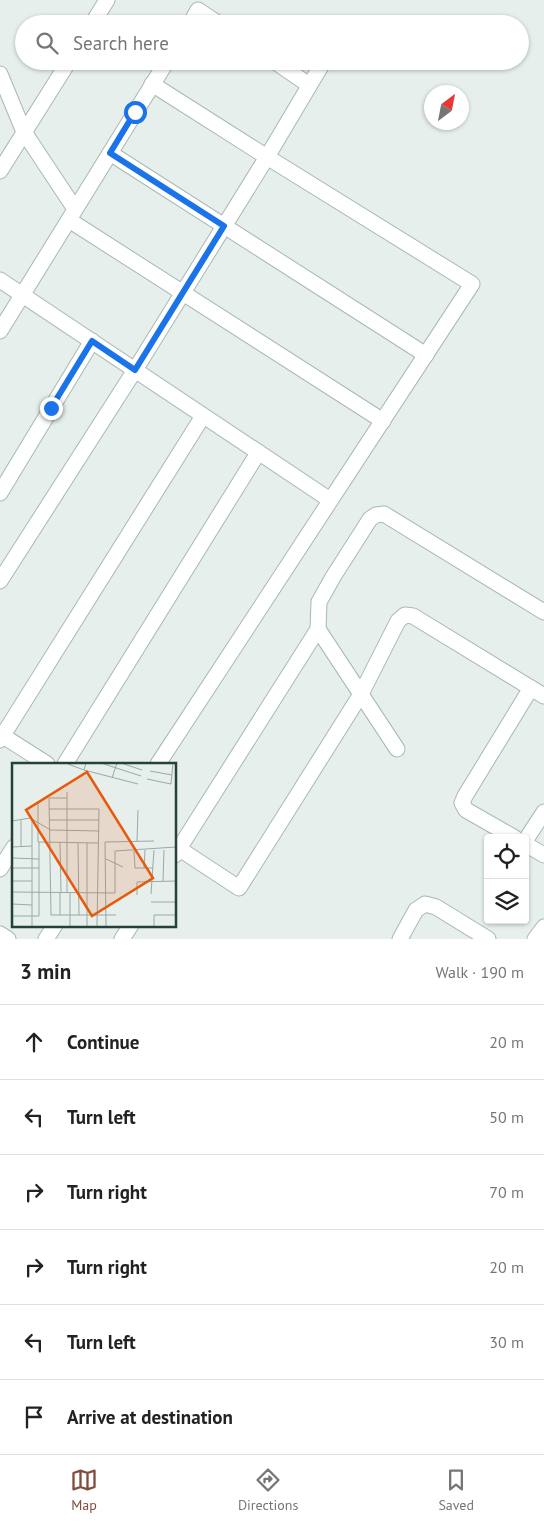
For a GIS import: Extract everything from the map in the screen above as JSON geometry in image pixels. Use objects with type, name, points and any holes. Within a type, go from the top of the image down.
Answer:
[{"type":"street","points":[[98,15],[107,0]]},
{"type":"street","points":[[195,15],[198,10],[206,15]]},
{"type":"street","points":[[0,171],[63,70]]},
{"type":"street","points":[[0,331],[161,70]]},
{"type":"street","points":[[287,70],[309,85]]},
{"type":"street","points":[[0,581],[183,293],[318,70]]},
{"type":"street","points":[[1,78],[24,132],[72,214],[183,293],[383,420]]},
{"type":"street","points":[[152,84],[472,284],[159,763]]},
{"type":"street","points":[[110,153],[426,354]]},
{"type":"street","points":[[0,280],[330,500]]},
{"type":"street","points":[[0,493],[92,341]]},
{"type":"street","points":[[45,763],[1,737],[202,416]]},
{"type":"street","points":[[66,763],[258,453]]},
{"type":"street","points":[[544,612],[384,514],[376,515],[370,520],[319,602],[318,629],[176,850],[239,888],[362,694],[398,621],[405,615],[413,616],[544,696]]},
{"type":"street","points":[[318,629],[397,750]]},
{"type":"street","points":[[508,834],[466,810],[462,803],[531,688]]},
{"type":"street","points":[[529,836],[544,812]]},
{"type":"street","points":[[529,845],[544,855]]},
{"type":"street","points":[[0,869],[12,850]]},
{"type":"street","points":[[400,939],[416,910],[424,904],[436,907],[488,939]]},
{"type":"street","points":[[46,939],[54,926]]},
{"type":"street","points":[[122,939],[130,926]]},
{"type":"street","points":[[535,939],[544,927]]},
{"type":"street","points":[[0,934],[8,939]]},
{"type":"route","points":[[51,408],[92,341],[135,370],[224,226],[110,153],[135,112]]}]
